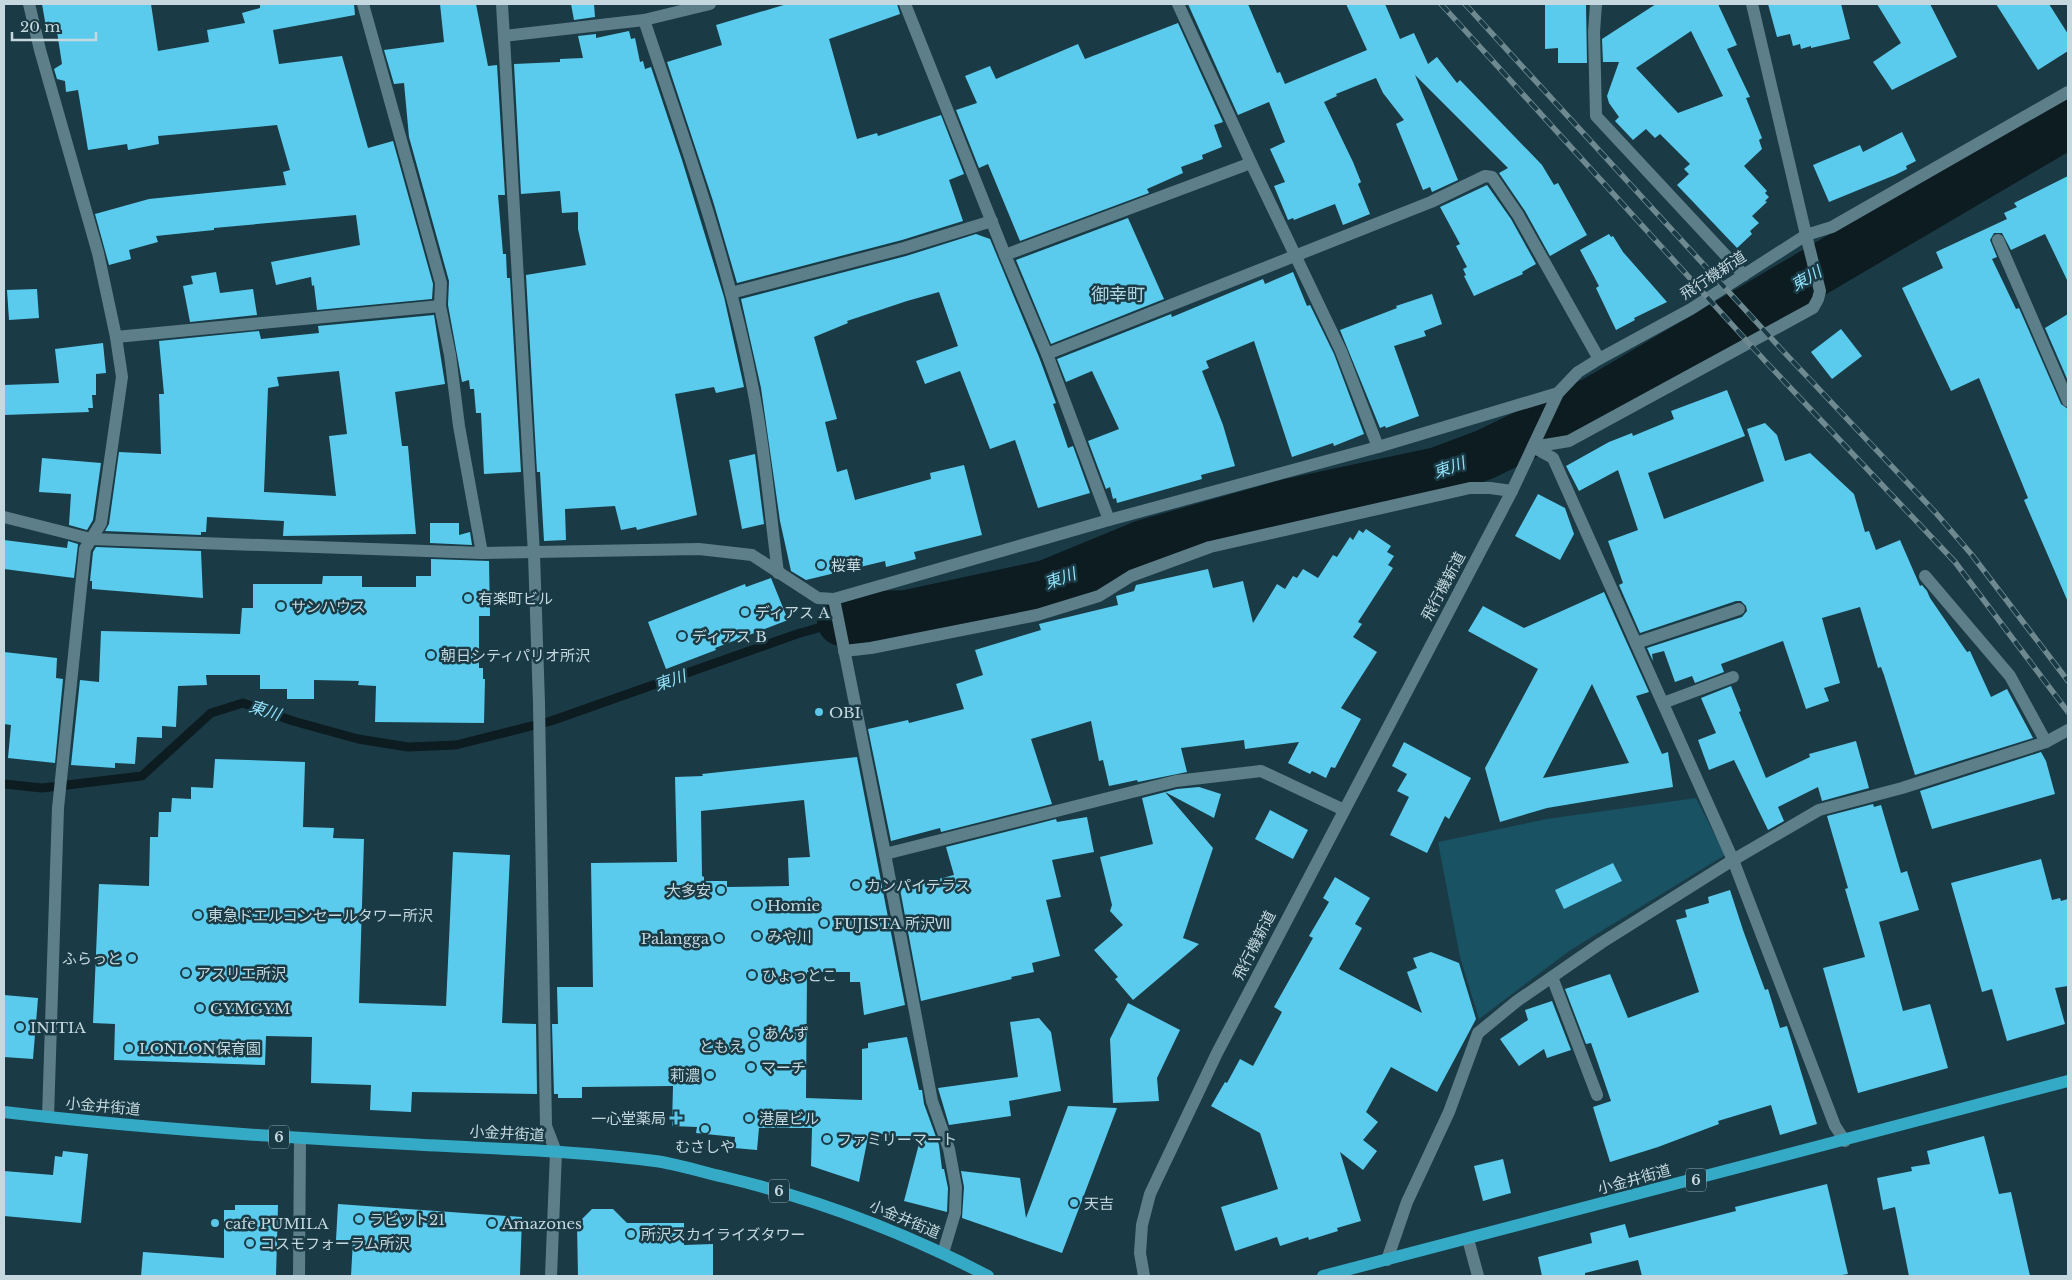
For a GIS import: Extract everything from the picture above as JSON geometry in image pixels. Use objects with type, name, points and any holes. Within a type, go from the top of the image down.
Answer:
[{"type":"main road","name":"小金井街道","points":[[1323,1276],[1468,1240],[2068,1081]]},
{"type":"main road","name":"小金井街道","points":[[4,1112],[300,1138],[556,1152],[657,1161],[774,1189],[829,1206],[943,1252],[988,1276]]},
{"type":"street","points":[[29,4],[40,50],[98,253],[116,337],[122,377],[101,523],[85,549],[62,762],[58,808],[48,1117]]},
{"type":"street","points":[[363,4],[441,283],[440,306],[450,355],[459,426],[482,553]]},
{"type":"street","points":[[502,4],[534,554],[539,703],[546,1126],[556,1152],[551,1276]]},
{"type":"street","points":[[504,36],[644,20],[710,4]]},
{"type":"street","points":[[905,4],[1005,255],[1047,354],[1108,520]]},
{"type":"street","points":[[1178,4],[1251,163],[1341,351],[1378,447]]},
{"type":"street","points":[[1596,4],[1594,32],[1596,116],[1744,274]]},
{"type":"street","points":[[1535,444],[1569,441],[1813,308],[1818,299],[1819,286],[1752,4]]},
{"type":"street","points":[[644,20],[713,226],[731,293],[753,390],[778,573]]},
{"type":"street","name":"飛行機新道","points":[[1144,1276],[1140,1253],[1142,1225],[1150,1194],[1222,1044],[1512,491],[1556,396],[1578,372],[1599,359],[1691,310],[1744,274],[1808,241],[2068,92]]},
{"type":"street","points":[[1005,255],[1251,163]]},
{"type":"street","points":[[1047,354],[1431,202],[1486,176],[1492,177],[1518,215],[1599,359]]},
{"type":"street","points":[[731,293],[827,269],[992,221]]},
{"type":"street","points":[[1998,240],[2068,400]]},
{"type":"street","points":[[116,337],[440,306]]},
{"type":"street","points":[[4,517],[91,539],[534,554],[699,549],[752,556],[818,598],[835,603],[1108,520],[1378,447],[1556,396]]},
{"type":"street","points":[[1535,444],[1554,458],[1733,860],[1835,1126],[1845,1141]]},
{"type":"street","points":[[844,651],[871,648],[1037,615],[1099,596],[1130,576],[1210,547],[1470,488],[1512,491]]},
{"type":"street","points":[[1925,576],[2010,676],[2046,742]]},
{"type":"street","points":[[835,603],[932,1101],[949,1149],[956,1187],[955,1213],[943,1252]]},
{"type":"street","points":[[1636,643],[1739,609]]},
{"type":"street","points":[[1663,703],[1733,677]]},
{"type":"street","points":[[1387,1260],[1407,1202],[1449,1112],[1478,1033],[1517,1001],[1600,943],[1733,860],[1819,810],[1902,788],[2046,742],[2068,730]]},
{"type":"street","points":[[885,854],[1176,780],[1261,771],[1344,810]]},
{"type":"street","points":[[1552,977],[1580,1056],[1586,1062],[1597,1095]]},
{"type":"street","points":[[299,1276],[300,1138]]},
{"type":"street","points":[[1468,1240],[1478,1276]]},
{"type":"shaded area","points":[[1696,798],[1725,855],[1569,951],[1479,1019],[1460,957],[1438,842],[1547,819]]},
{"type":"building","points":[[42,4],[151,4],[158,51],[209,42],[207,30],[245,23],[242,13],[260,8],[260,4],[354,4],[355,15],[273,30],[279,64],[342,56],[368,148],[393,141],[433,284],[432,299],[317,310],[314,285],[312,286],[311,277],[276,285],[271,262],[360,245],[356,215],[214,228],[214,230],[156,236],[158,242],[129,250],[131,259],[109,265],[95,214],[149,199],[286,185],[283,172],[290,170],[277,125],[158,136],[159,144],[128,150],[127,144],[88,150],[78,90],[66,92],[65,81],[57,79],[54,69],[62,64],[56,25],[46,27]]},
{"type":"building","points":[[440,4],[476,4],[488,66],[497,65],[505,195],[498,195],[503,254],[506,254],[507,278],[510,278],[521,472],[484,474],[481,413],[476,413],[474,389],[470,389],[469,380],[462,382],[448,305],[449,281],[409,137],[404,83],[394,84],[384,50],[444,42]]},
{"type":"building","points":[[571,4],[594,4],[595,17],[574,20]]},
{"type":"building","points":[[787,4],[897,4],[900,14],[829,39],[857,139],[877,133],[878,136],[941,115],[964,174],[949,180],[963,221],[902,240],[737,283],[713,201],[667,62],[722,45],[716,25]]},
{"type":"building","points":[[1188,4],[1248,4],[1277,73],[1280,72],[1285,84],[1367,50],[1346,4],[1385,4],[1400,39],[1414,33],[1428,64],[1437,57],[1457,83],[1460,80],[1542,165],[1554,185],[1558,183],[1587,235],[1550,256],[1525,211],[1499,173],[1508,168],[1415,75],[1458,180],[1432,192],[1430,187],[1423,190],[1396,124],[1404,120],[1383,93],[1376,78],[1336,94],[1337,96],[1324,102],[1353,162],[1361,182],[1358,184],[1370,214],[1343,225],[1335,204],[1294,220],[1293,218],[1288,220],[1274,186],[1285,182],[1270,149],[1285,142],[1269,102],[1238,115]]},
{"type":"building","points":[[1545,4],[1586,4],[1587,63],[1558,63],[1558,48],[1545,49]]},
{"type":"building","points":[[1656,4],[1718,4],[1737,45],[1727,49],[1750,97],[1746,98],[1762,138],[1759,140],[1762,149],[1744,166],[1767,191],[1765,193],[1769,197],[1765,201],[1767,202],[1752,216],[1759,223],[1750,231],[1752,234],[1737,248],[1677,185],[1689,174],[1684,169],[1690,164],[1660,134],[1655,138],[1646,129],[1633,140],[1615,121],[1619,117],[1609,103],[1607,96],[1619,62],[1603,62],[1602,39]],"holes":[[[1691,31],[1723,96],[1678,113],[1636,68]]]},
{"type":"building","points":[[1768,4],[1841,4],[1850,39],[1811,48],[1811,46],[1801,49],[1800,44],[1793,46],[1790,34],[1777,37]]},
{"type":"building","points":[[1877,4],[1930,4],[1957,57],[1892,90],[1873,62],[1901,43]]},
{"type":"building","points":[[1996,4],[2049,4],[2068,34],[2068,51],[2038,70]]},
{"type":"building","points":[[1178,23],[1223,122],[1214,125],[1222,147],[1202,155],[1203,159],[1181,167],[1183,173],[1147,189],[1149,193],[1020,241],[988,164],[979,168],[956,110],[977,103],[965,76],[990,66],[996,79],[1078,44],[1085,59]]},
{"type":"building","points":[[629,31],[631,39],[635,38],[640,62],[643,61],[645,69],[651,67],[682,160],[724,297],[744,387],[716,393],[714,387],[675,394],[697,515],[637,530],[636,527],[621,530],[615,506],[565,509],[566,540],[544,541],[540,472],[537,472],[526,275],[586,265],[578,229],[578,212],[562,213],[560,191],[521,194],[514,64],[560,62],[560,59],[583,58],[578,36],[596,34],[596,38]]},
{"type":"building","points":[[1902,132],[1916,161],[1906,166],[1907,169],[1895,175],[1829,202],[1813,165],[1860,145],[1863,152]]},
{"type":"building","points":[[2068,176],[2068,282],[2045,234],[2011,250],[2002,233],[1994,233],[1990,240],[1997,257],[1992,259],[2016,309],[2019,308],[2061,404],[2068,409],[2068,602],[2024,500],[2028,498],[1979,378],[1951,391],[1902,288],[1943,268],[1936,252],[2007,219],[2004,213],[2017,207],[2014,203]]},
{"type":"building","points":[[1487,185],[1511,219],[1536,264],[1522,272],[1523,274],[1474,296],[1464,276],[1466,275],[1463,269],[1467,267],[1456,246],[1460,244],[1440,207]]},
{"type":"building","points":[[1128,218],[1164,299],[1051,344],[1016,260]]},
{"type":"building","points":[[976,234],[990,239],[1039,357],[1056,403],[1053,404],[1068,448],[1073,446],[1090,493],[1038,508],[1015,440],[990,449],[960,371],[925,384],[916,361],[958,346],[939,292],[907,301],[847,321],[848,323],[814,337],[837,419],[825,422],[837,472],[847,469],[855,500],[931,479],[930,473],[964,465],[982,535],[914,552],[916,559],[886,567],[885,561],[806,580],[791,571],[780,521],[761,388],[741,299],[906,256]]},
{"type":"building","points":[[1609,234],[1611,237],[1613,236],[1623,252],[1667,302],[1634,318],[1635,320],[1616,330],[1596,288],[1599,286],[1580,250]]},
{"type":"building","points":[[216,272],[220,293],[253,289],[257,315],[190,322],[183,286],[193,284],[191,276]]},
{"type":"building","points":[[1293,272],[1307,306],[1310,305],[1334,354],[1364,434],[1334,446],[1333,443],[1292,457],[1254,341],[1206,361],[1209,368],[1202,371],[1223,425],[1235,466],[1201,475],[1202,479],[1117,503],[1116,498],[1113,499],[1110,487],[1106,489],[1088,441],[1119,429],[1092,371],[1066,382],[1057,359],[1171,314],[1172,317],[1263,279],[1265,284]]},
{"type":"building","points":[[37,289],[39,318],[9,320],[7,290]]},
{"type":"building","points":[[1432,294],[1442,324],[1424,331],[1426,336],[1394,346],[1419,416],[1386,428],[1385,426],[1380,428],[1340,330],[1397,308],[1396,306]]},
{"type":"building","points":[[2068,314],[2068,381],[2045,328]]},
{"type":"building","points":[[434,315],[445,384],[395,392],[402,446],[408,446],[416,534],[283,536],[284,521],[207,517],[206,532],[201,532],[201,535],[105,531],[109,524],[119,452],[161,454],[159,394],[164,394],[159,341],[259,331],[261,339],[319,333],[318,326]],"holes":[[[339,371],[347,434],[329,436],[336,496],[264,492],[268,388],[279,386],[277,377]]]},
{"type":"building","points":[[1841,329],[1862,356],[1832,379],[1811,352]]},
{"type":"building","points":[[103,343],[106,373],[96,374],[96,395],[92,395],[93,408],[88,408],[89,412],[4,415],[4,385],[59,383],[55,349]]},
{"type":"building","points":[[1727,390],[1745,436],[1648,473],[1664,519],[1764,481],[1747,429],[1765,423],[1777,435],[1785,461],[1810,453],[1854,494],[1865,532],[1869,531],[1876,550],[1900,540],[1920,586],[1922,585],[1927,591],[1967,652],[1970,651],[1991,697],[2007,689],[2033,738],[1915,775],[1884,675],[1881,667],[1878,668],[1860,607],[1822,618],[1840,683],[1824,688],[1829,701],[1806,709],[1783,641],[1721,664],[1724,672],[1695,683],[1692,676],[1675,682],[1664,651],[1652,654],[1653,661],[1647,648],[1742,617],[1747,611],[1746,606],[1741,601],[1736,601],[1640,633],[1619,585],[1623,583],[1608,541],[1638,530],[1618,470],[1579,491],[1566,466],[1609,442],[1632,433],[1633,436],[1674,419],[1671,411]]},
{"type":"building","points":[[755,454],[764,524],[742,529],[729,460]]},
{"type":"building","points":[[42,458],[101,463],[93,520],[87,530],[69,525],[71,494],[39,492]]},
{"type":"building","points":[[1538,494],[1565,508],[1574,534],[1560,560],[1515,536]]},
{"type":"building","points":[[430,523],[459,523],[459,535],[470,532],[472,545],[430,543]]},
{"type":"building","points":[[1366,529],[1391,546],[1387,552],[1394,556],[1388,565],[1393,568],[1358,622],[1362,624],[1353,637],[1377,652],[1341,708],[1361,719],[1335,768],[1331,767],[1326,778],[1312,771],[1310,774],[1288,763],[1299,742],[1245,749],[1244,740],[1181,748],[1187,772],[1109,786],[1103,760],[1099,761],[1091,721],[1031,739],[1052,804],[941,832],[940,828],[891,841],[868,729],[908,720],[909,723],[964,709],[956,684],[983,675],[975,650],[1041,630],[1039,624],[1118,605],[1116,596],[1134,591],[1136,585],[1208,569],[1213,588],[1243,581],[1253,623],[1277,584],[1285,589],[1293,576],[1297,578],[1303,569],[1318,578],[1333,555],[1337,557],[1350,537],[1353,540],[1359,530],[1363,533]]},
{"type":"building","points":[[4,540],[67,548],[68,541],[78,544],[74,578],[4,569]]},
{"type":"building","points":[[96,547],[201,551],[203,598],[92,589],[92,581],[90,581],[93,552]]},
{"type":"building","points":[[431,559],[489,561],[490,616],[479,616],[479,668],[483,668],[483,679],[485,679],[484,723],[375,722],[376,686],[358,685],[359,681],[314,680],[314,699],[287,699],[287,689],[260,689],[260,675],[206,675],[207,685],[178,686],[176,727],[162,726],[162,738],[137,737],[135,764],[115,763],[115,768],[71,765],[80,680],[99,682],[101,631],[240,634],[242,608],[253,608],[253,584],[322,584],[323,576],[362,576],[362,587],[416,587],[416,576],[431,576]]},
{"type":"building","points":[[771,578],[788,620],[666,669],[648,622],[745,584],[746,587]]},
{"type":"building","points":[[1604,592],[1649,692],[1636,696],[1662,754],[1668,752],[1673,787],[1547,808],[1500,822],[1485,768],[1538,669],[1468,631],[1483,606],[1524,628]],"holes":[[[1592,684],[1629,763],[1543,778]]]},
{"type":"building","points":[[4,652],[57,658],[56,678],[63,679],[55,763],[8,758],[11,725],[4,724]]},
{"type":"building","points":[[1731,686],[1741,711],[1739,712],[1766,778],[1810,757],[1809,754],[1856,741],[1869,788],[1822,801],[1818,787],[1778,807],[1784,821],[1768,830],[1734,760],[1709,770],[1698,740],[1716,733],[1701,698]]},
{"type":"building","points":[[1404,742],[1471,778],[1449,819],[1445,816],[1427,853],[1390,835],[1409,797],[1397,791],[1407,774],[1392,766]]},
{"type":"building","points":[[2041,752],[2046,761],[2055,794],[1932,829],[1920,791]]},
{"type":"building","points":[[857,757],[905,1005],[864,1015],[860,982],[850,982],[850,972],[807,972],[806,1098],[862,1100],[862,1049],[868,1048],[868,1043],[907,1037],[919,1090],[922,1090],[924,1104],[939,1145],[942,1169],[944,1169],[948,1188],[947,1212],[904,1201],[920,1140],[869,1132],[859,1182],[811,1166],[812,1128],[759,1128],[757,1150],[734,1148],[735,1137],[696,1133],[697,1127],[672,1126],[673,1086],[582,1087],[582,1098],[558,1098],[558,1094],[554,1094],[552,1024],[558,1024],[557,987],[593,987],[591,863],[677,862],[675,777],[703,776],[702,774]],"holes":[[[804,800],[810,857],[788,858],[789,886],[727,887],[727,881],[704,881],[702,876],[701,811]]]},
{"type":"building","points":[[215,759],[305,762],[303,827],[334,828],[333,838],[364,839],[359,1003],[446,1006],[453,852],[510,855],[502,1023],[536,1024],[537,1094],[412,1092],[411,1112],[370,1110],[371,1085],[311,1083],[312,1037],[266,1036],[265,1065],[114,1060],[115,1024],[93,1023],[99,884],[149,886],[150,837],[158,837],[159,812],[171,812],[172,798],[191,799],[191,787],[213,788]]},
{"type":"building","points":[[1199,787],[1221,794],[1214,818],[1165,792]]},
{"type":"building","points":[[1165,792],[1213,848],[1183,938],[1199,944],[1133,1000],[1115,979],[1118,977],[1094,950],[1123,925],[1110,911],[1112,905],[1100,857],[1153,844],[1142,798]]},
{"type":"building","points":[[1873,804],[1874,807],[1881,805],[1901,873],[1907,871],[1919,910],[1879,922],[1903,1011],[1930,1004],[1948,1068],[1858,1093],[1823,968],[1865,957],[1845,889],[1848,888],[1827,816]]},
{"type":"building","points":[[1270,810],[1308,830],[1293,859],[1255,839]]},
{"type":"building","points":[[1087,817],[1094,852],[1052,860],[1061,897],[1046,900],[1060,956],[1032,963],[1034,972],[921,1001],[900,889],[954,875],[946,847],[1056,819],[1057,822]]},
{"type":"building","points":[[2041,859],[2052,900],[2060,898],[2061,901],[2068,899],[2068,986],[2055,988],[2065,1024],[2007,1041],[1992,989],[1982,992],[1951,883]]},
{"type":"building","points":[[1613,863],[1622,881],[1564,909],[1555,890]]},
{"type":"building","points":[[1335,877],[1370,898],[1355,924],[1362,928],[1339,969],[1422,1013],[1407,972],[1417,968],[1413,958],[1431,952],[1459,963],[1476,1019],[1437,1092],[1391,1067],[1366,1112],[1378,1122],[1363,1140],[1377,1151],[1363,1170],[1340,1152],[1361,1221],[1337,1228],[1338,1231],[1309,1240],[1308,1237],[1280,1246],[1277,1237],[1235,1251],[1221,1207],[1278,1189],[1260,1133],[1211,1106],[1225,1082],[1227,1083],[1240,1059],[1253,1066],[1282,1012],[1274,1007],[1313,938],[1309,936],[1329,902],[1323,898]]},
{"type":"building","points":[[1730,890],[1765,990],[1768,989],[1780,1028],[1787,1026],[1817,1124],[1780,1135],[1771,1105],[1718,1121],[1719,1124],[1658,1147],[1610,1162],[1593,1107],[1611,1101],[1591,1043],[1586,1044],[1565,989],[1610,974],[1628,1018],[1699,992],[1676,920],[1687,917],[1685,910],[1709,903],[1708,897]]},
{"type":"building","name":"INITIA","points":[[4,995],[38,998],[33,1059],[4,1057]]},
{"type":"building","points":[[1552,1001],[1571,1050],[1547,1058],[1544,1049],[1519,1066],[1500,1039],[1528,1020],[1525,1010]]},
{"type":"building","points":[[1128,1003],[1180,1030],[1157,1078],[1159,1101],[1113,1103],[1110,1039]]},
{"type":"building","points":[[1039,1018],[1051,1032],[1061,1091],[1009,1101],[1011,1116],[949,1125],[938,1088],[1018,1077],[1010,1022]]},
{"type":"building","points":[[1068,1106],[1117,1108],[1062,1253],[962,1218],[964,1187],[961,1171],[1020,1178],[1026,1218]]},
{"type":"building","points":[[1984,1136],[1999,1194],[2011,1192],[2030,1276],[1909,1276],[1895,1207],[1883,1210],[1877,1178],[1912,1171],[1911,1167],[1930,1164],[1927,1151]]},
{"type":"building","points":[[63,1151],[88,1154],[81,1223],[4,1216],[4,1171],[53,1175],[55,1156],[62,1157]]},
{"type":"building","points":[[1503,1159],[1511,1193],[1483,1201],[1474,1166]]},
{"type":"building","points":[[1827,1184],[1848,1274],[1836,1276],[1642,1276],[1638,1260],[1585,1273],[1585,1276],[1542,1276],[1538,1257],[1592,1243],[1590,1233],[1625,1224],[1629,1238],[1736,1211],[1735,1207]]},
{"type":"building","points":[[338,1204],[522,1217],[520,1276],[351,1276],[353,1240],[336,1240]]},
{"type":"building","name":"コスモフォーラム所沢","points":[[235,1205],[278,1205],[276,1276],[141,1276],[143,1252],[224,1258],[224,1210],[235,1210]]},
{"type":"building","name":"所沢スカイライズタワー","points":[[592,1209],[613,1209],[627,1223],[684,1223],[684,1245],[713,1244],[713,1276],[578,1276],[577,1224]]},
{"type":"waterway","name":"東川","points":[[842,621],[874,616],[907,615],[1046,585],[1143,545],[1288,504],[1438,472],[1486,454],[1597,400],[2068,123]]},
{"type":"waterway","name":"東川","points":[[2064,125],[2068,126]]},
{"type":"waterway","name":"東川","points":[[4,784],[42,788],[142,776],[211,713],[243,703],[293,721],[358,739],[408,747],[456,745],[551,721],[797,634],[842,621]]},
{"type":"railway","points":[[1441,4],[1766,362],[1955,562],[2068,712]]},
{"type":"railway","points":[[1465,4],[1782,350],[1935,512],[1972,555],[2068,681]]},
{"type":"place","name":"桜華","points":[[821,565]]},
{"type":"place","name":"有楽町ビル","points":[[468,598]]},
{"type":"place","name":"サンハウス","points":[[281,606]]},
{"type":"place","name":"ディアス A","points":[[745,612]]},
{"type":"place","name":"ディアス B","points":[[682,636]]},
{"type":"place","name":"朝日シティパリオ所沢","points":[[431,655]]},
{"type":"place","name":"OBI","points":[[819,712]]},
{"type":"place","name":"カンパイテラス","points":[[856,885]]},
{"type":"place","name":"大多安","points":[[721,890]]},
{"type":"place","name":"Homie","points":[[757,905]]},
{"type":"place","name":"東急ドエルコンセールタワー所沢","points":[[198,915]]},
{"type":"place","name":"FUJISTA 所沢Ⅶ","points":[[824,923]]},
{"type":"place","name":"みや川","points":[[757,936]]},
{"type":"place","name":"Palangga","points":[[719,938]]},
{"type":"place","name":"ふらっと","points":[[132,958]]},
{"type":"place","name":"アスリエ所沢","points":[[186,973]]},
{"type":"place","name":"ひょっとこ","points":[[752,975]]},
{"type":"place","name":"GYMGYM","points":[[200,1008]]},
{"type":"place","name":"INITIA","points":[[20,1027]]},
{"type":"place","name":"あんず","points":[[754,1033]]},
{"type":"place","name":"ともえ","points":[[754,1046]]},
{"type":"place","name":"LONLON保育園","points":[[129,1048]]},
{"type":"place","name":"マーチ","points":[[751,1067]]},
{"type":"place","name":"莉濃","points":[[710,1075]]},
{"type":"place","name":"一心堂薬局","points":[[676,1118]]},
{"type":"place","name":"港屋ビル","points":[[749,1118]]},
{"type":"place","name":"むさしや","points":[[705,1129]]},
{"type":"place","name":"ファミリーマート","points":[[827,1139]]},
{"type":"place","name":"天吉","points":[[1074,1203]]},
{"type":"place","name":"ラビット21","points":[[359,1219]]},
{"type":"place","name":"cafe PUMILA","points":[[215,1223]]},
{"type":"place","name":"Amazones","points":[[492,1223]]},
{"type":"place","name":"所沢スカイライズタワー","points":[[631,1234]]},
{"type":"place","name":"コスモフォーラム所沢","points":[[250,1243]]},
{"type":"district","name":"御幸町","points":[[1118,295]]}]
